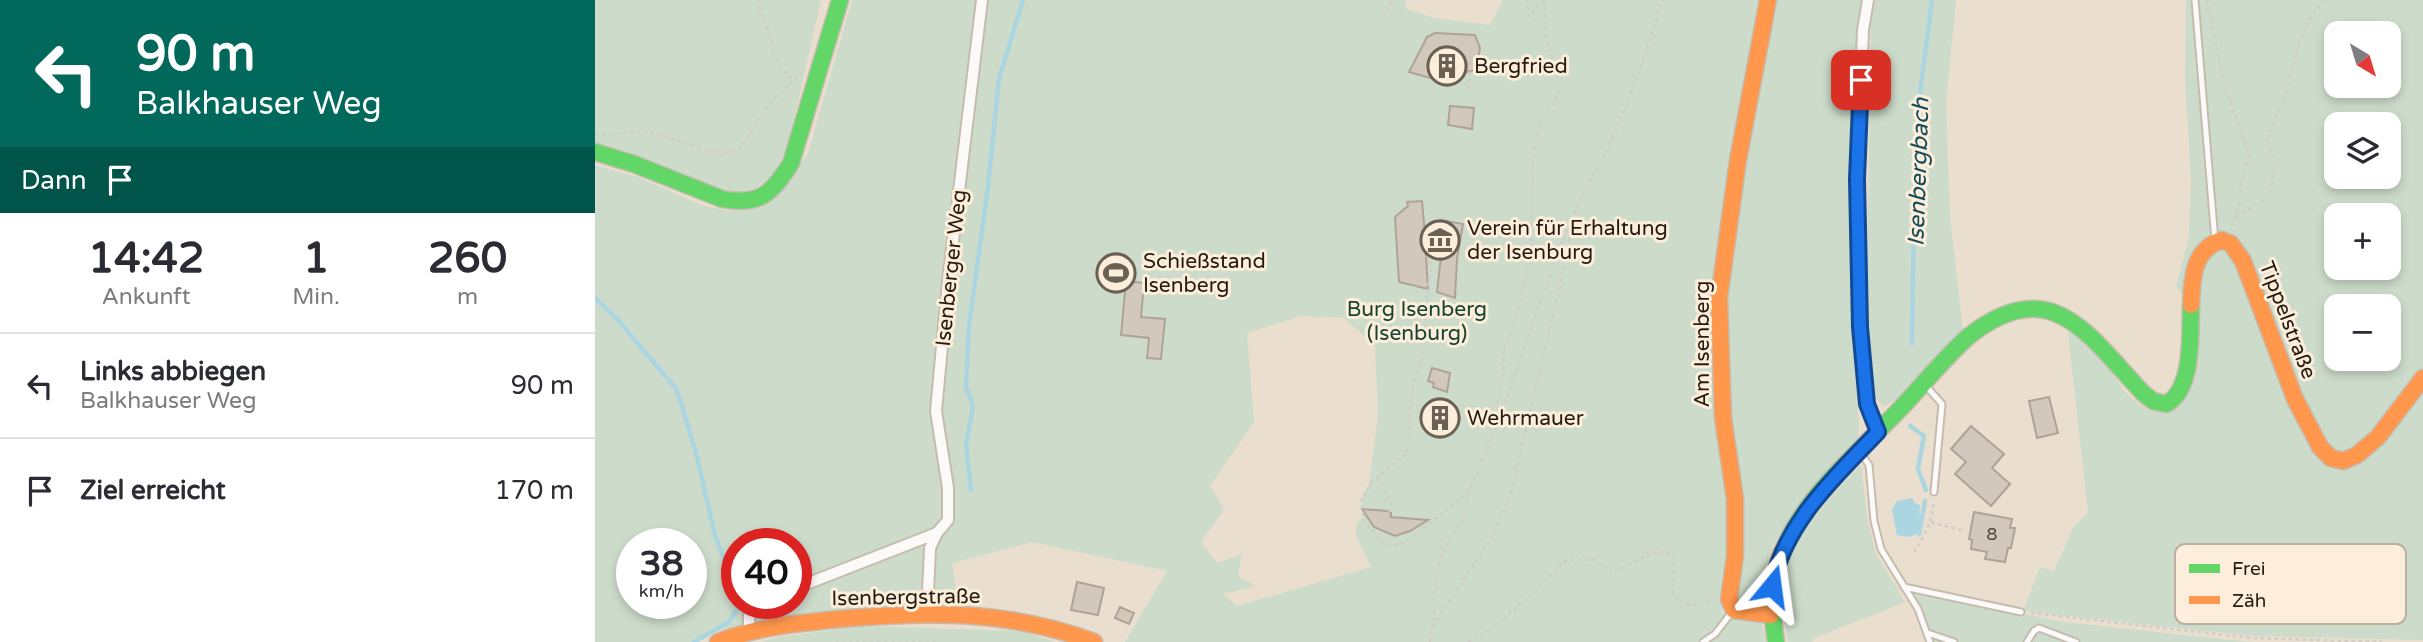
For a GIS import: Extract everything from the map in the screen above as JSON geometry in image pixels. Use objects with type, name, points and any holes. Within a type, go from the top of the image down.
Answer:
[{"type":"street","points":[[595,152],[632,163],[723,201],[745,202],[768,193],[778,184],[791,163],[840,0]]},
{"type":"street","name":"Isenberger Weg","points":[[927,614],[930,548],[937,533],[948,520],[948,488],[936,411],[948,282],[982,0]]},
{"type":"street","name":"Am Isenberg","points":[[1731,604],[1735,556],[1735,499],[1723,418],[1719,298],[1738,160],[1767,0]]},
{"type":"street","points":[[1868,0],[1863,30],[1857,179],[1860,327],[1867,404],[1878,432]]},
{"type":"street","points":[[1776,642],[1771,615],[1772,586],[1782,551],[1798,523],[1818,496],[1923,383],[1981,327],[2011,312],[2037,308],[2060,314],[2079,327],[2136,387],[2153,401],[2166,404],[2172,402],[2182,390],[2185,380],[2191,282],[2201,253],[2218,240]]},
{"type":"street","name":"Tippelstraße","points":[[2218,240],[2238,251],[2295,399],[2320,447],[2331,458],[2343,461],[2367,450],[2380,437],[2400,404],[2423,378]]},
{"type":"street","points":[[812,582],[937,533]]},
{"type":"street","points":[[1731,604],[1771,615]]},
{"type":"street","name":"Isenbergstraße","points":[[718,642],[749,632],[811,621],[927,614],[1024,620],[1076,634],[1094,642]]},
{"type":"street","points":[[749,619],[749,632]]},
{"type":"lane","points":[[2195,0],[2218,240]]},
{"type":"lane","points":[[1923,383],[1942,404],[1934,492]]},
{"type":"lane","points":[[1860,451],[1869,465],[1874,521],[1881,549],[1921,614],[1930,642]]},
{"type":"lane","points":[[1904,587],[2021,612]]},
{"type":"lane","points":[[1703,642],[1715,634],[1731,604]]},
{"type":"lane","points":[[2027,642],[2039,628],[2077,642]]},
{"type":"lane","points":[[1928,633],[1954,642]]},
{"type":"path","points":[[595,135],[646,131],[715,152],[728,153],[740,148],[770,103],[792,80],[774,58],[772,41],[757,0]]},
{"type":"path","points":[[1383,16],[1392,0]]},
{"type":"path","points":[[1527,0],[1529,16],[1542,0]]},
{"type":"path","points":[[1500,417],[1497,404],[1504,371],[1503,350],[1513,329],[1530,258],[1532,173],[1537,135],[1543,116],[1553,105],[1558,90],[1557,71],[1547,40],[1542,0]]},
{"type":"path","points":[[1443,218],[1434,229],[1433,236],[1424,236],[1421,256],[1429,257],[1431,273],[1427,289],[1424,352],[1413,386],[1407,453],[1372,482],[1362,499],[1363,519],[1383,544],[1398,544],[1408,540],[1467,494],[1500,417],[1556,256],[1586,187],[1608,150],[1664,0]]},
{"type":"path","points":[[2207,0],[2224,83],[2249,156],[2232,228],[2218,240]]},
{"type":"path","points":[[2236,217],[2263,201],[2271,190],[2275,166],[2269,145],[2270,129],[2283,103],[2296,52],[2311,16],[2324,0]]},
{"type":"path","points":[[1468,89],[1473,52],[1469,42]]},
{"type":"path","points":[[1440,222],[1440,238]]},
{"type":"path","points":[[1433,626],[1490,540],[1511,494],[1568,250],[1570,229]]},
{"type":"path","points":[[1378,477],[1391,503],[1389,513]]},
{"type":"path","points":[[1914,552],[1931,522],[1934,492]]},
{"type":"path","points":[[1430,642],[1436,576],[1445,547],[1458,528],[1468,502],[1467,494]]},
{"type":"path","points":[[1931,522],[1964,531]]},
{"type":"path","points":[[1468,642],[1491,630],[1514,613],[1564,561],[1594,559],[1612,572],[1624,569],[1654,552],[1668,552],[1674,557],[1673,593],[1677,601],[1691,605],[1721,598],[1731,604]]},
{"type":"path","points":[[2021,612],[2252,638],[2382,642]]},
{"type":"path","points":[[835,642],[941,642]]},
{"type":"green space","points":[[595,0],[821,0],[789,142],[774,174],[755,188],[729,194],[595,143]]},
{"type":"green space","name":"Burg Isenberg (Isenburg)","points":[[852,0],[1406,0],[1405,8],[1434,18],[1490,25],[1503,0],[1764,0],[1715,299],[1731,501],[1730,556],[1722,577],[1724,597],[1721,612],[1761,620],[1766,642],[1125,642],[1167,571],[1032,542],[952,563],[958,605],[812,613],[812,528],[721,528],[721,619],[770,619],[713,632],[698,642],[595,642],[595,165],[638,177],[704,206],[732,211],[759,208],[778,195],[808,153]],"holes":[[[1301,316],[1344,318],[1375,346],[1378,415],[1369,483],[1362,500],[1363,517],[1356,524],[1356,535],[1371,567],[1237,606],[1223,594],[1256,586],[1238,576],[1242,554],[1217,563],[1201,542],[1224,509],[1210,486],[1254,422],[1247,333]]]},
{"type":"green space","points":[[1773,0],[1863,0],[1852,152],[1852,325],[1859,423],[1858,444],[1813,493],[1772,545],[1757,604],[1745,605],[1736,597],[1726,417],[1724,302],[1742,161]]},
{"type":"green space","points":[[1874,0],[1956,0],[1946,103],[1950,217],[1963,330],[1899,398],[1884,407],[1872,394],[1866,324],[1871,26]]},
{"type":"green space","points":[[2186,0],[2423,0],[2423,640],[2251,636],[2023,611],[2040,567],[2054,571],[2073,528],[2088,512],[2067,324],[2097,352],[2127,394],[2147,410],[2173,409],[2196,311],[2176,286],[2189,238],[2191,180],[2185,80]]},
{"type":"green space","points":[[1861,465],[1868,523],[1876,554],[1905,602],[1812,639],[1813,642],[1788,642],[1782,593],[1792,556],[1810,523]]},
{"type":"green space","points":[[1915,592],[2064,622],[2250,642],[1927,642],[1918,616],[1909,601]]},
{"type":"green space","points":[[862,626],[1021,631],[1055,642],[761,642],[778,637]]},
{"type":"water","points":[[1912,498],[1920,505],[1919,529],[1913,536],[1897,535],[1892,509],[1897,501]]},
{"type":"building","points":[[1435,33],[1475,35],[1480,48],[1476,70],[1434,79],[1409,72],[1427,37]]},
{"type":"building","points":[[1450,106],[1474,108],[1472,129],[1448,125]]},
{"type":"building","points":[[1422,201],[1428,289],[1399,282],[1395,217],[1408,206],[1407,202]]},
{"type":"building","points":[[1445,221],[1463,224],[1457,259],[1455,298],[1437,292]]},
{"type":"building","name":"Schießstand Isenberg","points":[[1126,281],[1144,283],[1141,317],[1165,319],[1161,359],[1147,358],[1149,338],[1121,335]]},
{"type":"building","points":[[1432,368],[1450,373],[1447,392],[1433,387],[1434,383],[1428,381]]},
{"type":"building","points":[[2049,397],[2058,433],[2037,438],[2029,401]]},
{"type":"building","points":[[1427,408],[1443,411],[1441,427],[1424,424]]},
{"type":"building","points":[[1971,426],[2004,454],[1992,468],[2010,484],[1991,506],[1955,474],[1966,462],[1951,449]]},
{"type":"building","points":[[1362,509],[1388,511],[1391,517],[1428,520],[1395,536],[1374,527]]},
{"type":"building","points":[[1974,512],[2012,519],[2010,528],[2015,528],[2005,562],[1985,559],[1987,552],[1971,549],[1972,540],[1969,539]]},
{"type":"building","points":[[1077,582],[1104,588],[1098,615],[1071,610]]},
{"type":"building","points":[[1120,607],[1134,613],[1129,624],[1115,618]]},
{"type":"waterway","points":[[971,490],[966,445],[973,407],[966,386],[969,326],[988,187],[999,79],[1023,0]]},
{"type":"waterway","name":"Isenbergbach","points":[[1912,344],[1914,210],[1921,85],[1932,0]]},
{"type":"waterway","points":[[595,298],[618,320],[677,390],[721,551]]},
{"type":"waterway","name":"Isenbergbach","points":[[1910,426],[1924,436],[1918,469],[1926,490]]},
{"type":"waterway","name":"Isenbergbach","points":[[1919,534],[1925,501]]},
{"type":"waterway","points":[[694,642],[731,619]]},
{"type":"traffic: fast","points":[[595,152],[634,164],[722,199],[746,201],[763,195],[771,190],[791,163],[840,0]]},
{"type":"traffic: fast","points":[[1776,642],[1773,583],[1787,540],[1799,519],[1830,480],[1969,336],[1998,317],[2024,309],[2047,311],[2068,319],[2106,352],[2144,394],[2153,401],[2166,404],[2182,387],[2186,374],[2191,305]]},
{"type":"traffic: slow","points":[[1768,0],[1738,160],[1719,298],[1723,418],[1735,499],[1735,556],[1729,599],[1734,610],[1771,615]]},
{"type":"traffic: slow","points":[[2191,305],[2192,285],[2200,257],[2212,244],[2222,240],[2231,244],[2243,261],[2295,399],[2320,447],[2331,458],[2343,461],[2357,455],[2378,437],[2423,378]]},
{"type":"traffic: slow","points":[[718,642],[763,629],[793,624],[872,616],[937,614],[1031,624],[1094,642]]},
{"type":"place","name":"Bergfried","points":[[1447,66]]},
{"type":"place","name":"Verein für Erhaltung der Isenburg","points":[[1440,240]]},
{"type":"place","name":"Schießstand Isenberg","points":[[1116,273]]},
{"type":"place","name":"Wehrmauer","points":[[1440,418]]},
{"type":"route","points":[[1772,586],[1782,551],[1798,523],[1818,496],[1878,432],[1867,404],[1860,327],[1857,179],[1861,80]]}]
